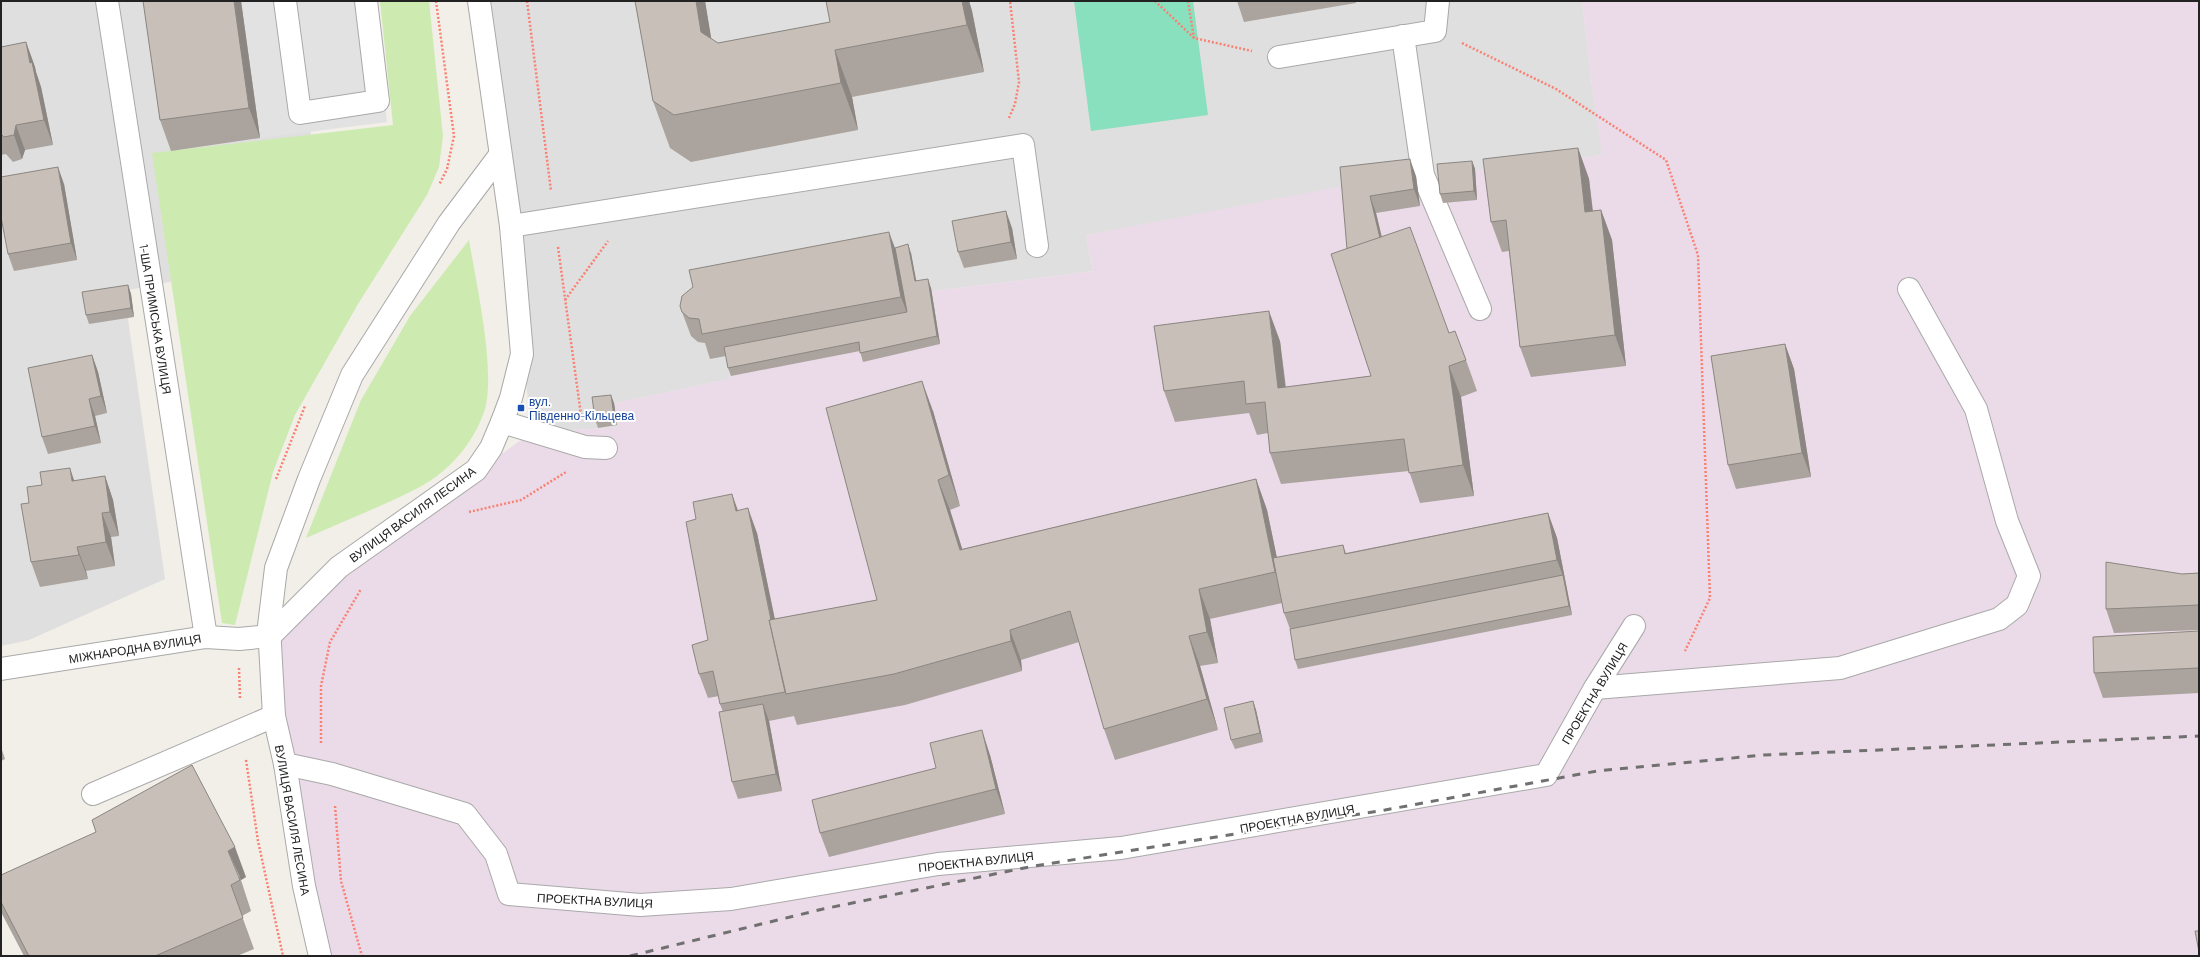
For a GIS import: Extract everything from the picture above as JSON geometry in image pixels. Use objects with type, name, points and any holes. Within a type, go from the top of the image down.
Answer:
[{"type":"street","name":"1-ША ПРИМІСЬКА ВУЛИЦЯ","points":[[107,1],[206,637]]},
{"type":"street","points":[[285,1],[300,113],[378,101],[366,1]]},
{"type":"street","name":"ВУЛИЦЯ ВАСИЛЯ ЛЕСИНА","points":[[270,636],[340,567],[476,470],[491,448],[511,398],[522,354],[510,226],[479,1]]},
{"type":"street","points":[[1279,57],[1435,31],[1438,1]]},
{"type":"street","points":[[1403,36],[1423,175],[1480,309]]},
{"type":"street","points":[[510,226],[1023,145],[1037,246]]},
{"type":"street","name":"ВУЛИЦЯ ВАСИЛЯ ЛЕСИНА","points":[[320,956],[304,886],[285,764],[274,716],[270,636],[276,568],[352,375],[449,224],[500,154]]},
{"type":"street","points":[[1595,688],[1840,668],[1999,619],[2017,606],[2029,576],[2007,521],[1976,409],[1909,289]]},
{"type":"street","points":[[502,422],[585,447],[606,448]]},
{"type":"street","name":"ПРОЕКТНА ВУЛИЦЯ","points":[[285,764],[332,774],[465,814],[496,854],[509,894],[640,905],[731,899],[938,864],[1121,848],[1546,775],[1595,688],[1634,626]]},
{"type":"street","name":"МІЖНАРОДНА ВУЛИЦЯ","points":[[1,670],[206,637],[238,640],[270,636]]},
{"type":"street","points":[[93,794],[274,716]]},
{"type":"path","points":[[988,150],[1000,136],[1016,104],[1019,82],[1010,1]]},
{"type":"path","points":[[1155,1],[1194,38],[1279,57]]},
{"type":"path","points":[[1188,1],[1194,38]]},
{"type":"path","points":[[1435,31],[1556,89],[1666,160],[1698,256],[1710,598],[1670,682]]},
{"type":"path","points":[[565,300],[633,206]]},
{"type":"shaded area","points":[[1,1],[296,1],[324,251],[124,291],[165,579],[29,640],[1,646]]},
{"type":"shaded area","points":[[241,1],[373,1],[387,122],[260,138]]},
{"type":"shaded area","points":[[481,1],[1582,1],[1592,86],[1603,155],[1439,175],[1086,235],[1093,271],[933,291],[937,316],[727,356],[730,379],[616,403],[620,427],[531,433],[511,225]]},
{"type":"shaded area","points":[[1582,1],[2199,1],[2199,956],[329,956],[307,887],[272,637],[341,568],[531,433],[619,427],[615,403],[730,379],[726,356],[937,316],[933,291],[1093,271],[1086,235],[1344,186],[1602,155]]},
{"type":"green space","points":[[380,1],[429,1],[443,136],[439,167],[427,195],[358,304],[295,415],[273,472],[235,625],[222,623],[152,153],[393,125]]},
{"type":"green space","points":[[1074,1],[1193,1],[1208,115],[1091,131]]},
{"type":"green space","points":[[469,240],[484,328],[488,375],[487,396],[484,412],[467,446],[441,473],[420,487],[392,501],[306,538],[361,400],[410,316]]},
{"type":"building","points":[[143,1],[234,1],[249,108],[160,120]]},
{"type":"building","points":[[635,1],[696,1],[701,32],[718,43],[830,22],[826,1],[962,1],[967,25],[835,50],[841,83],[674,115],[653,101]]},
{"type":"building","points":[[26,42],[30,63],[32,62],[44,120],[16,125],[14,135],[4,137],[1,134],[1,47]]},
{"type":"building","points":[[1578,148],[1585,212],[1601,210],[1615,335],[1520,347],[1506,220],[1491,222],[1483,159]]},
{"type":"building","points":[[1410,159],[1414,189],[1370,196],[1380,238],[1347,249],[1340,167]]},
{"type":"building","points":[[1472,161],[1474,191],[1440,194],[1437,164]]},
{"type":"building","points":[[58,167],[71,243],[8,254],[1,217],[1,177]]},
{"type":"building","points":[[1006,211],[1011,242],[958,252],[952,221]]},
{"type":"building","points":[[1410,227],[1449,333],[1455,331],[1466,360],[1449,366],[1463,465],[1409,473],[1404,439],[1270,453],[1265,402],[1246,404],[1244,381],[1164,391],[1154,326],[1269,311],[1278,388],[1371,376],[1331,254]]},
{"type":"building","points":[[889,232],[901,297],[702,334],[699,319],[689,318],[682,312],[680,306],[682,296],[693,287],[689,270]]},
{"type":"building","points":[[908,244],[915,281],[928,279],[937,336],[860,353],[859,342],[728,368],[724,347],[907,312],[895,248]]},
{"type":"building","points":[[128,285],[131,308],[86,315],[82,292]]},
{"type":"building","points":[[1785,344],[1802,453],[1728,465],[1711,356]]},
{"type":"building","points":[[92,355],[101,396],[89,399],[95,426],[42,437],[28,368]]},
{"type":"building","points":[[922,381],[949,475],[938,480],[960,550],[1256,479],[1275,572],[1199,589],[1207,632],[1189,636],[1207,699],[1104,729],[1070,611],[1010,630],[1011,641],[894,674],[786,694],[769,620],[877,600],[826,408]]},
{"type":"building","points":[[611,395],[614,416],[595,419],[592,397]]},
{"type":"building","points":[[70,468],[72,481],[105,476],[110,512],[102,513],[106,542],[77,547],[79,555],[31,562],[21,504],[29,503],[27,487],[42,485],[40,472]]},
{"type":"building","points":[[732,494],[736,511],[748,508],[771,620],[769,620],[785,692],[720,704],[713,671],[699,674],[692,645],[708,640],[686,522],[696,519],[693,502]]},
{"type":"building","points":[[1548,513],[1557,560],[1284,613],[1273,558],[1343,545],[1345,554]]},
{"type":"building","points":[[2106,562],[2182,574],[2199,573],[2199,605],[2106,609]]},
{"type":"building","points":[[1563,575],[1569,606],[1295,660],[1290,629]]},
{"type":"building","points":[[2199,631],[2199,668],[2094,673],[2093,637]]},
{"type":"building","points":[[1253,701],[1260,733],[1231,740],[1224,708]]},
{"type":"building","points":[[763,704],[776,774],[732,782],[719,712]]},
{"type":"building","points":[[982,730],[996,789],[820,833],[812,800],[936,768],[930,743]]},
{"type":"building","points":[[192,765],[235,847],[228,851],[240,880],[231,885],[243,918],[155,956],[29,956],[1,902],[1,875],[96,832],[92,820]]},
{"type":"building","points":[[2195,931],[2199,931],[2199,952]]},
{"type":"railway","points":[[630,956],[823,909],[1034,866],[1385,810],[1597,771],[1764,755],[2199,736]]},
{"type":"place","name":"вул. Південно-Кільцева","points":[[521,408]]}]
